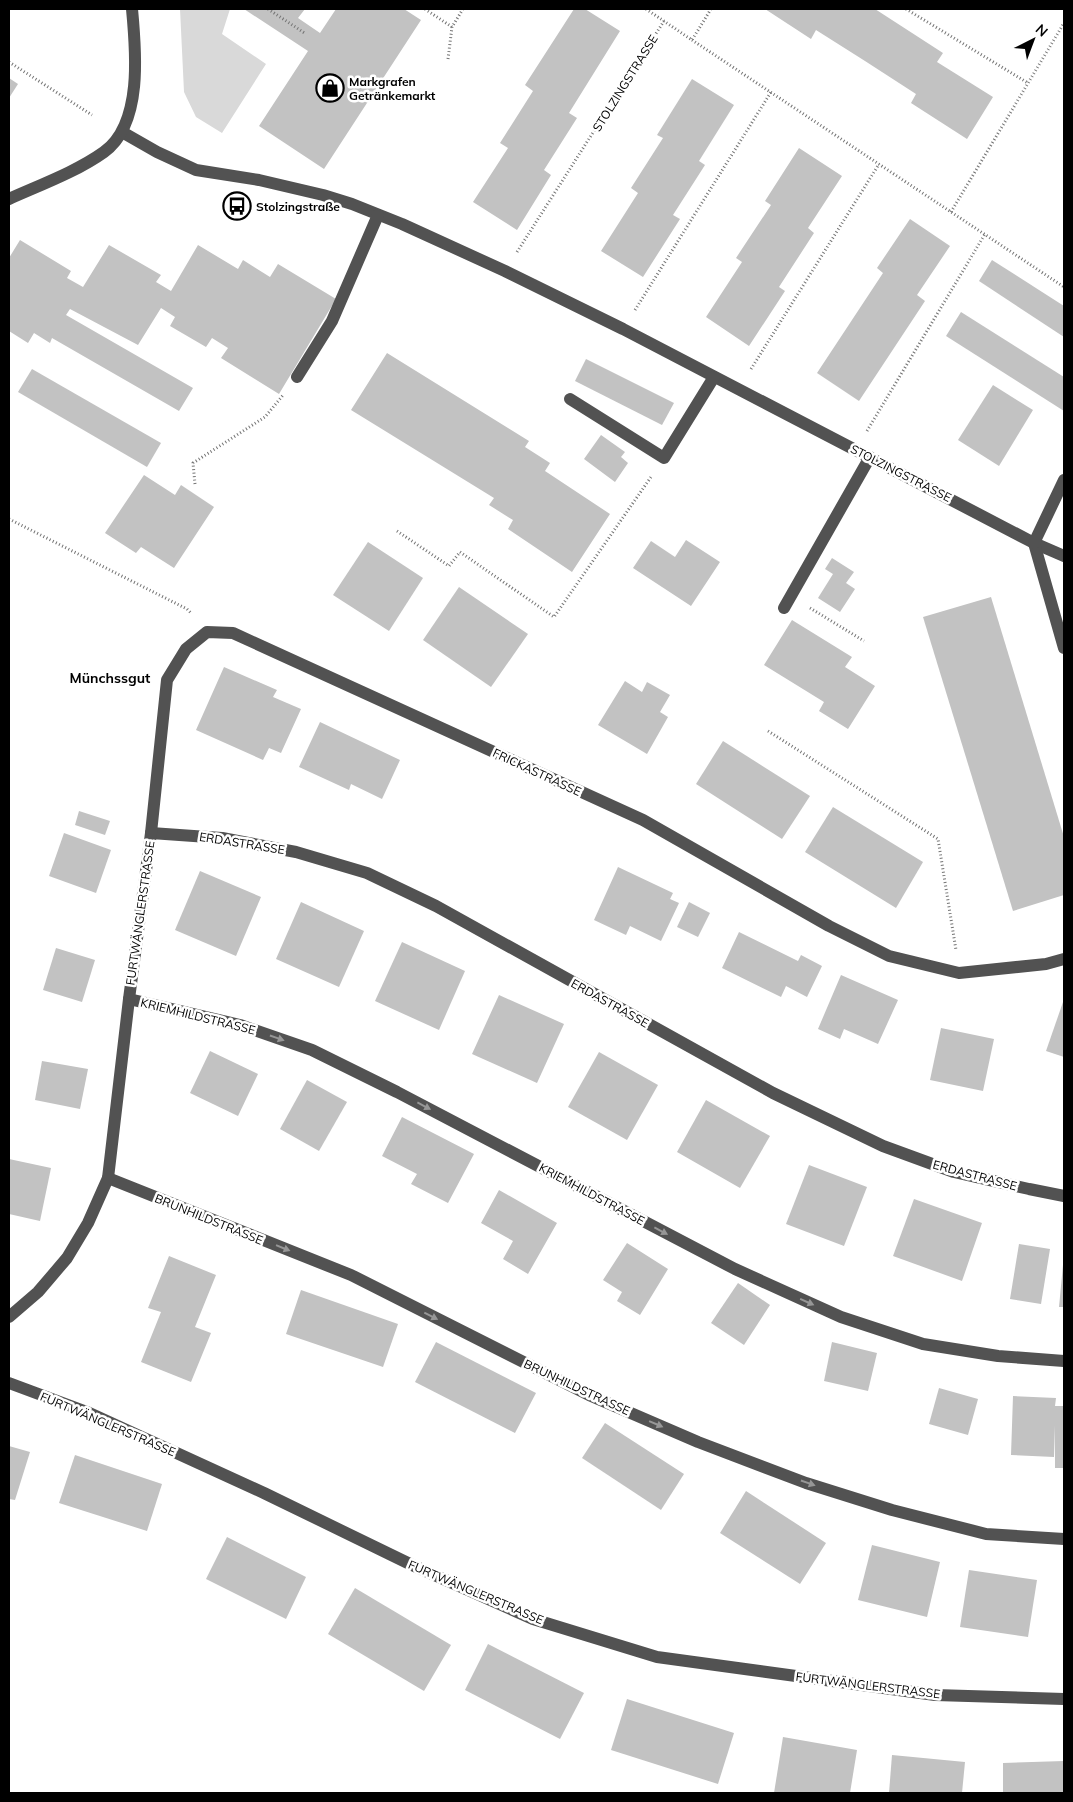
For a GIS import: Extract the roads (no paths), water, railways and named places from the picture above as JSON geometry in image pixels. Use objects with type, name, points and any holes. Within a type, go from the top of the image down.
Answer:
[{"type":"street","points":[[9,199],[51,181],[105,151],[122,132],[134,94],[136,52],[132,9]]},
{"type":"street","name":"STOLZINGSTRASSE","points":[[122,132],[157,152],[196,170],[259,180],[323,195],[378,215],[505,271],[623,329],[738,390],[1064,556]]},
{"type":"street","points":[[297,377],[332,321],[378,215]]},
{"type":"street","points":[[570,399],[664,458],[714,377]]},
{"type":"street","points":[[784,608],[870,457]]},
{"type":"street","points":[[1064,480],[1034,542],[1064,648]]},
{"type":"street","name":"FRICKASTRASSE","points":[[151,832],[168,680],[186,649],[207,632],[233,633],[642,820],[829,926],[890,956],[959,973],[1046,964],[1064,959]]},
{"type":"street","name":"FURTWÄNGLERSTRASSE","points":[[9,1317],[38,1292],[67,1258],[88,1223],[108,1178],[128,999],[151,832]]},
{"type":"street","name":"ERDASTRASSE","points":[[151,832],[222,838],[296,852],[367,874],[436,906],[774,1093],[882,1146],[954,1172],[1029,1190],[1064,1196]]},
{"type":"street","name":"KRIEMHILDSTRASSE","points":[[128,999],[240,1025],[312,1050],[397,1092],[735,1269],[841,1317],[923,1344],[998,1356],[1064,1361]]},
{"type":"street","name":"BRUNHILDSTRASSE","points":[[108,1178],[351,1276],[589,1395],[716,1449],[806,1483],[892,1510],[986,1534],[1064,1539]]},
{"type":"street","name":"FURTWÄNGLERSTRASSE","points":[[9,1383],[87,1412],[264,1493],[412,1565],[533,1619],[657,1657],[935,1695],[1064,1699]]},
{"type":"place","name":"Markgrafen Getränkemarkt","points":[[330,88]]},
{"type":"place","name":"Stolzingstraße","points":[[237,206]]},
{"type":"district","name":"Münchssgut","points":[[110,678]]}]
